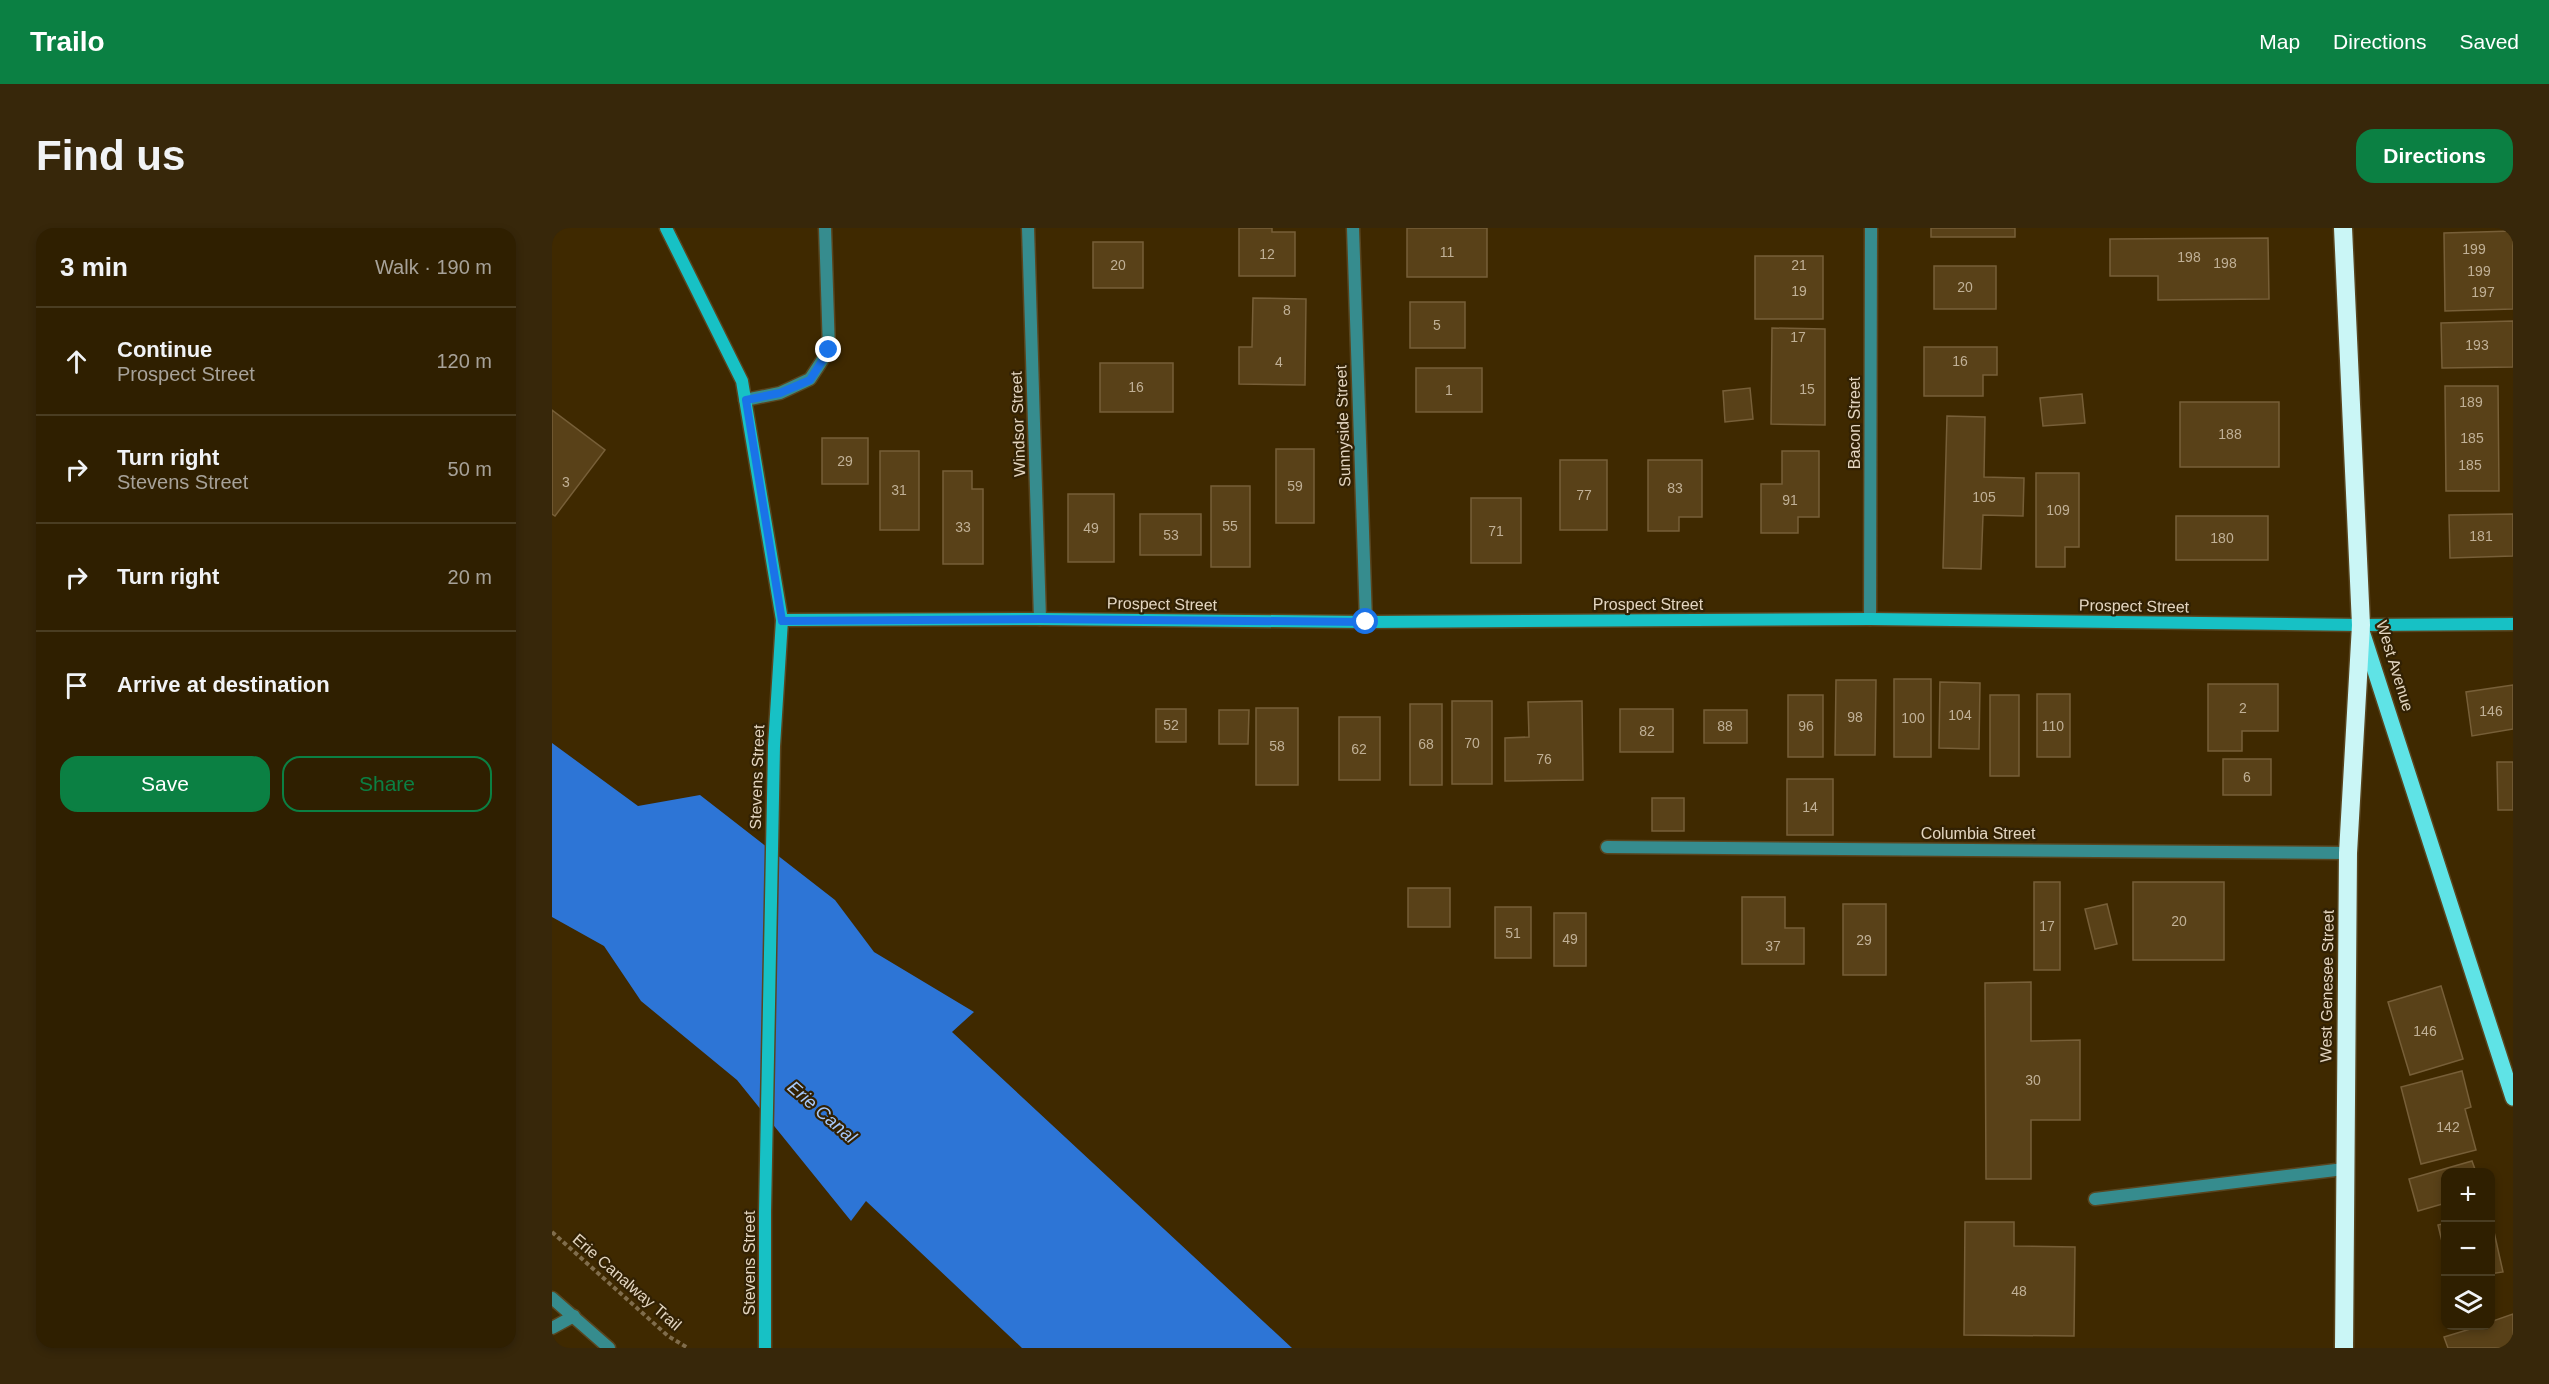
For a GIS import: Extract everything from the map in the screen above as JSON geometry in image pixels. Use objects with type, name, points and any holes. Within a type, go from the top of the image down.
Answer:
[{"type":"highway","name":"West Avenue","points":[[2343,228],[2361,625]]},
{"type":"highway","name":"West Genesee Street","points":[[2343,1348],[2348,853],[2361,625]]},
{"type":"main road","name":"West Avenue","points":[[2361,625],[2513,1098]]},
{"type":"street","name":"Stevens Street","points":[[666,228],[742,381],[782,621],[774,746],[765,1212],[765,1348]]},
{"type":"street","points":[[746,400],[780,393],[810,380],[829,350],[825,228]]},
{"type":"street","name":"Windsor Street","points":[[1028,228],[1040,619]]},
{"type":"street","name":"Sunnyside Street","points":[[1353,228],[1366,622]]},
{"type":"street","name":"Bacon Street","points":[[1870,619],[1871,228]]},
{"type":"street","name":"Prospect Street","points":[[782,621],[1040,619],[1366,622],[1870,619],[2361,625],[2513,624]]},
{"type":"street","name":"Columbia Street","points":[[1607,847],[2348,853]]},
{"type":"street","points":[[2095,1199],[2344,1169]]},
{"type":"street","points":[[552,1298],[609,1348]]},
{"type":"street","points":[[552,1328],[574,1316]]},
{"type":"path","name":"Erie Canalway Trail","points":[[552,1232],[668,1336],[688,1348]]},
{"type":"water","name":"Erie Canal","points":[[552,743],[638,806],[700,795],[835,900],[874,952],[974,1012],[952,1032],[1292,1348],[1022,1348],[866,1201],[851,1221],[737,1080],[641,1001],[604,946],[552,917]]},
{"type":"building","points":[[1239,228],[1272,228],[1272,232],[1295,232],[1295,276],[1239,276]]},
{"type":"building","points":[[1407,228],[1487,228],[1487,277],[1407,277]]},
{"type":"building","points":[[1931,228],[2015,228],[2015,237],[1931,237]]},
{"type":"building","points":[[2513,231],[2513,309],[2445,311],[2444,233]]},
{"type":"building","points":[[2268,238],[2269,299],[2158,300],[2158,276],[2110,276],[2110,239]]},
{"type":"building","points":[[1093,242],[1143,242],[1143,288],[1093,288]]},
{"type":"building","points":[[1755,256],[1823,256],[1823,319],[1755,319]]},
{"type":"building","points":[[1934,266],[1996,266],[1996,309],[1934,309]]},
{"type":"building","points":[[1253,298],[1306,299],[1305,385],[1239,384],[1239,347],[1252,347]]},
{"type":"building","points":[[1410,302],[1465,302],[1465,348],[1410,348]]},
{"type":"building","points":[[2513,321],[2513,367],[2442,368],[2441,323]]},
{"type":"building","points":[[1772,328],[1825,329],[1825,425],[1771,424]]},
{"type":"building","points":[[1924,347],[1997,347],[1997,375],[1983,375],[1983,396],[1924,396]]},
{"type":"building","points":[[1100,363],[1173,363],[1173,412],[1100,412]]},
{"type":"building","points":[[1416,368],[1482,368],[1482,412],[1416,412]]},
{"type":"building","points":[[2445,386],[2498,386],[2499,491],[2446,491]]},
{"type":"building","points":[[1750,388],[1753,419],[1725,422],[1723,391]]},
{"type":"building","points":[[2082,394],[2085,423],[2043,426],[2040,398]]},
{"type":"building","points":[[2180,402],[2279,402],[2279,467],[2180,467]]},
{"type":"building","points":[[552,410],[605,450],[555,516],[552,514]]},
{"type":"building","points":[[1947,416],[1985,417],[1984,477],[2024,478],[2023,516],[1983,515],[1981,569],[1943,568]]},
{"type":"building","points":[[822,438],[868,438],[868,484],[822,484]]},
{"type":"building","points":[[1276,449],[1314,449],[1314,523],[1276,523]]},
{"type":"building","points":[[880,451],[919,451],[919,530],[880,530]]},
{"type":"building","points":[[1782,451],[1819,451],[1819,517],[1798,517],[1798,533],[1761,533],[1761,484],[1782,484]]},
{"type":"building","points":[[1560,460],[1607,460],[1607,530],[1560,530]]},
{"type":"building","points":[[1648,460],[1702,460],[1702,517],[1679,517],[1679,531],[1648,531]]},
{"type":"building","points":[[943,471],[972,471],[972,489],[983,489],[983,564],[943,564]]},
{"type":"building","points":[[2036,473],[2079,473],[2079,547],[2065,547],[2065,567],[2036,567]]},
{"type":"building","points":[[1211,486],[1250,486],[1250,567],[1211,567]]},
{"type":"building","points":[[1068,494],[1114,494],[1114,562],[1068,562]]},
{"type":"building","points":[[1471,498],[1521,498],[1521,563],[1471,563]]},
{"type":"building","points":[[1140,514],[1201,514],[1201,555],[1140,555]]},
{"type":"building","points":[[2513,514],[2513,556],[2450,558],[2449,515]]},
{"type":"building","points":[[2176,516],[2268,516],[2268,560],[2176,560]]},
{"type":"building","points":[[1894,679],[1931,679],[1931,757],[1894,757]]},
{"type":"building","points":[[1836,680],[1876,680],[1875,755],[1835,755]]},
{"type":"building","points":[[1940,682],[1980,683],[1979,749],[1939,748]]},
{"type":"building","points":[[2208,684],[2278,684],[2278,731],[2242,731],[2242,751],[2208,751]]},
{"type":"building","points":[[2513,685],[2513,729],[2472,736],[2466,692]]},
{"type":"building","points":[[2037,694],[2070,694],[2070,757],[2037,757]]},
{"type":"building","points":[[1788,695],[1823,695],[1823,757],[1788,757]]},
{"type":"building","points":[[1990,695],[2019,695],[2019,776],[1990,776]]},
{"type":"building","points":[[1452,701],[1492,701],[1492,784],[1452,784]]},
{"type":"building","points":[[1582,701],[1583,780],[1505,781],[1505,738],[1529,737],[1528,702]]},
{"type":"building","points":[[1410,704],[1442,704],[1442,785],[1410,785]]},
{"type":"building","points":[[1256,708],[1298,708],[1298,785],[1256,785]]},
{"type":"building","points":[[1156,709],[1186,709],[1186,742],[1156,742]]},
{"type":"building","points":[[1620,709],[1673,709],[1673,752],[1620,752]]},
{"type":"building","points":[[1219,710],[1249,710],[1248,744],[1219,744]]},
{"type":"building","points":[[1704,710],[1747,710],[1747,743],[1704,743]]},
{"type":"building","points":[[1339,717],[1380,717],[1380,780],[1339,780]]},
{"type":"building","points":[[2223,759],[2271,759],[2271,795],[2223,795]]},
{"type":"building","points":[[2497,762],[2513,762],[2513,810],[2498,810]]},
{"type":"building","points":[[1787,779],[1833,779],[1833,835],[1787,835]]},
{"type":"building","points":[[1652,798],[1684,798],[1684,831],[1652,831]]},
{"type":"building","points":[[2034,882],[2060,882],[2060,970],[2034,970]]},
{"type":"building","points":[[2133,882],[2224,882],[2224,960],[2133,960]]},
{"type":"building","points":[[1408,888],[1450,888],[1450,927],[1408,927]]},
{"type":"building","points":[[1742,897],[1785,897],[1785,928],[1804,928],[1804,964],[1742,964]]},
{"type":"building","points":[[1843,904],[1886,904],[1886,975],[1843,975]]},
{"type":"building","points":[[2107,904],[2117,944],[2095,949],[2085,909]]},
{"type":"building","points":[[1495,907],[1531,907],[1531,958],[1495,958]]},
{"type":"building","points":[[1554,913],[1586,913],[1586,966],[1554,966]]},
{"type":"building","points":[[2031,982],[2031,1041],[2080,1040],[2080,1120],[2031,1120],[2031,1179],[1986,1179],[1985,983]]},
{"type":"building","points":[[2441,986],[2463,1059],[2410,1075],[2388,1002]]},
{"type":"building","points":[[2462,1071],[2471,1107],[2465,1109],[2476,1150],[2421,1164],[2401,1087]]},
{"type":"building","points":[[2472,1161],[2475,1168],[2448,1168]]},
{"type":"building","points":[[2441,1170],[2441,1204],[2418,1211],[2409,1179]]},
{"type":"building","points":[[1965,1222],[2014,1222],[2014,1246],[2075,1247],[2074,1336],[1964,1335]]},
{"type":"building","points":[[2495,1236],[2503,1272],[2495,1273]]},
{"type":"building","points":[[2513,1314],[2513,1348],[2448,1348],[2444,1337],[2467,1330],[2495,1330],[2495,1320]]},
{"type":"route","points":[[829,350],[810,380],[780,393],[746,400],[782,621],[1040,619],[1366,622]]}]
